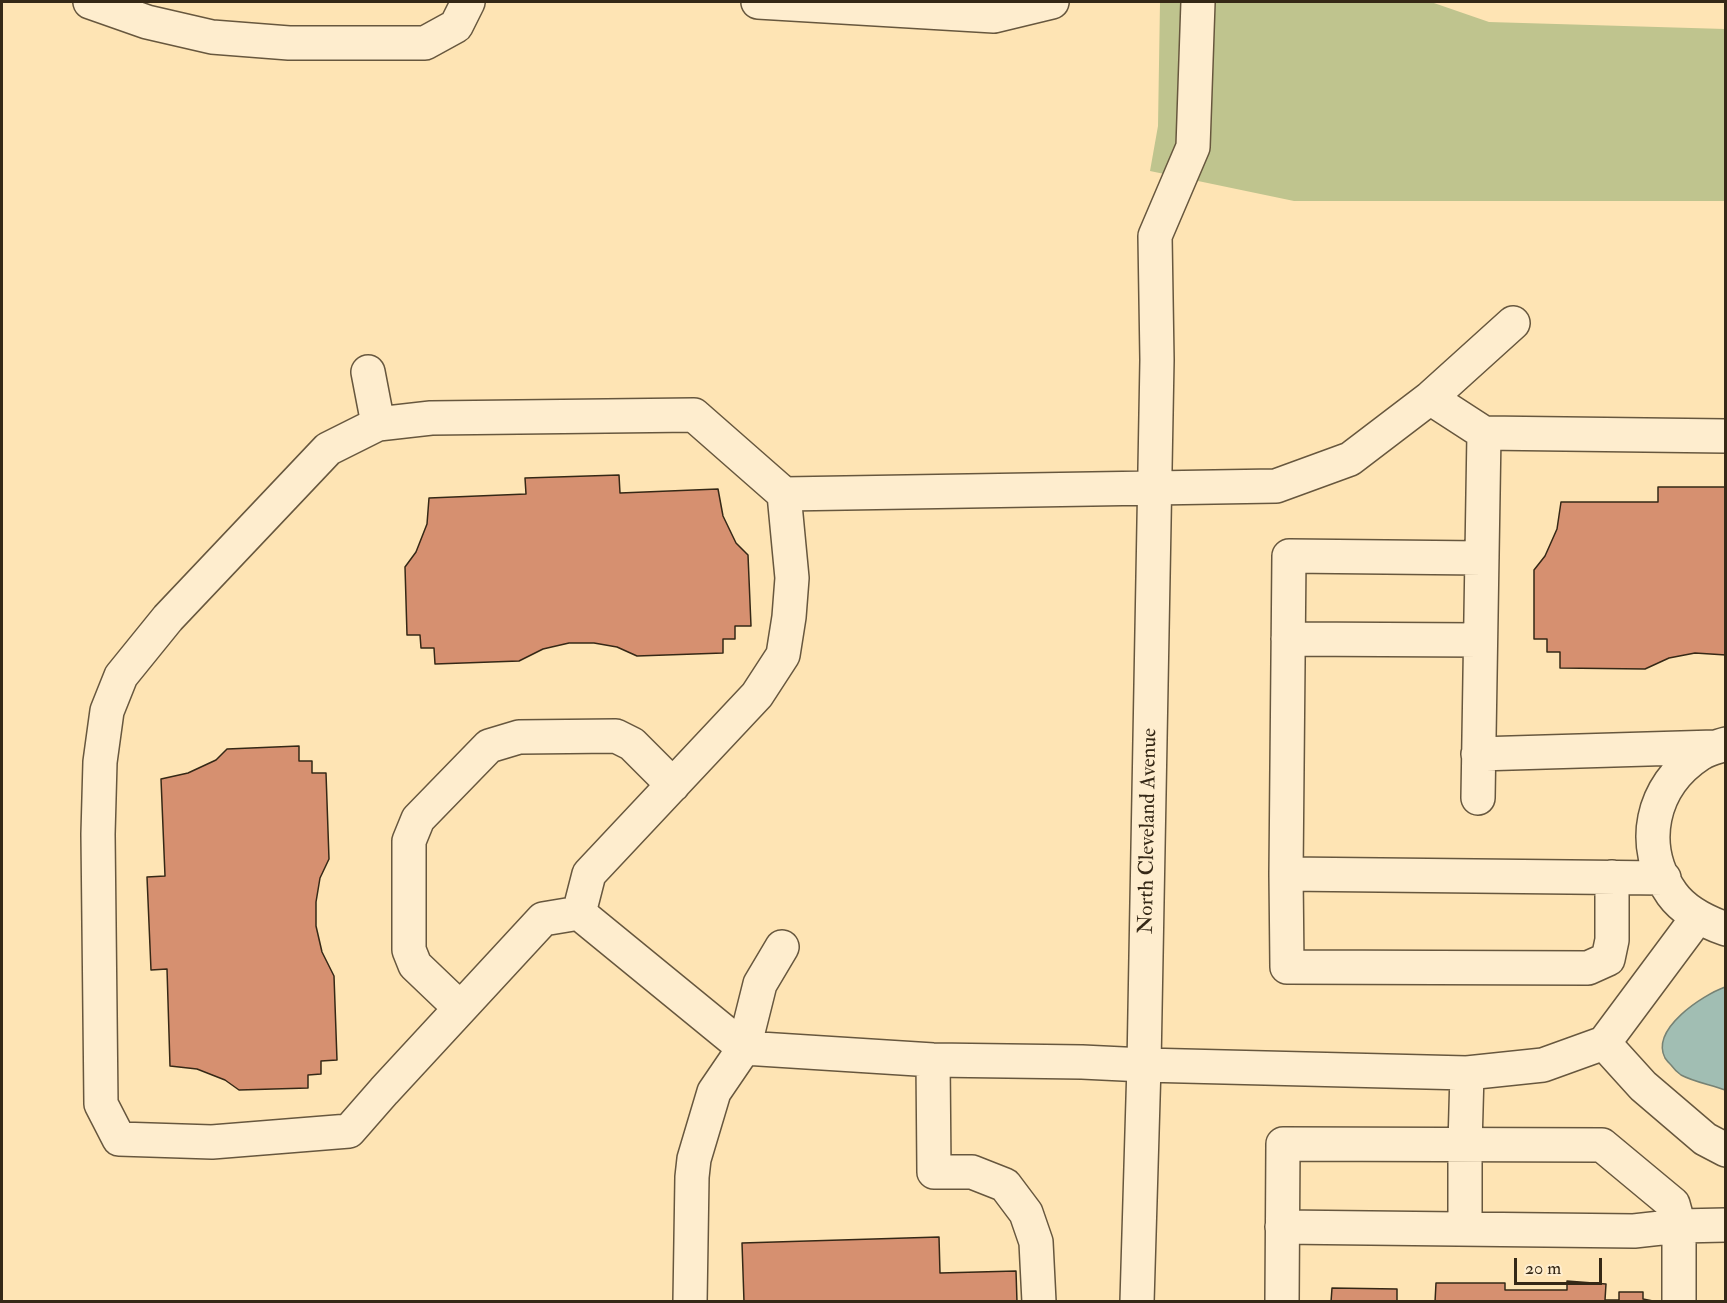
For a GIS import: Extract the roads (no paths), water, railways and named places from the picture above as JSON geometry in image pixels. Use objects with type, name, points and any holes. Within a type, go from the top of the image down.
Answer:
[{"type":"street","points":[[90,2],[147,22],[212,37],[289,42],[391,43],[425,43],[456,26],[468,2]]},
{"type":"street","points":[[758,2],[994,16],[1052,2]]},
{"type":"street","name":"North Cleveland Avenue","points":[[1137,1302],[1155,489],[1157,360],[1155,236],[1193,147],[1198,2]]},
{"type":"street","points":[[1513,324],[1430,398],[1350,459],[1276,486],[784,494],[694,415],[431,417],[378,424],[328,449],[168,618],[121,676],[107,711],[100,762],[98,834],[100,1104],[118,1139],[212,1142],[350,1131],[543,919],[579,913],[744,1048],[933,1060],[1467,1073],[1543,1065],[1604,1043],[1712,924],[1673,895],[1657,866],[1652,834],[1659,802],[1676,774],[1701,753],[1721,745]]},
{"type":"street","points":[[368,372],[378,424]]},
{"type":"street","points":[[1430,398],[1484,433],[1725,436]]},
{"type":"street","points":[[1478,798],[1484,433]]},
{"type":"street","points":[[579,913],[589,874],[757,695],[783,655],[792,578],[784,494]]},
{"type":"street","points":[[1482,558],[1289,556],[1287,967],[1588,968],[1608,959],[1612,940],[1612,878]]},
{"type":"street","points":[[1288,639],[1480,640]]},
{"type":"street","points":[[460,1008],[415,965],[409,950],[409,841],[418,819],[489,746],[519,737],[616,736],[632,744],[673,785]]},
{"type":"street","points":[[1478,754],[1721,745]]},
{"type":"street","points":[[1286,874],[1664,878]]},
{"type":"street","points":[[690,1302],[694,1159],[714,1092],[744,1048],[760,984],[782,947]]},
{"type":"street","points":[[1604,1043],[1643,1086],[1705,1139],[1725,1150]]},
{"type":"street","points":[[933,1060],[934,1172],[972,1172],[1005,1185],[1026,1213],[1036,1242],[1039,1302]]},
{"type":"street","points":[[1465,1229],[1467,1073]]},
{"type":"street","points":[[1282,1302],[1282,1144],[1602,1145],[1672,1204],[1679,1226],[1679,1302]]},
{"type":"street","points":[[1282,1227],[1634,1231],[1679,1226],[1725,1225]]}]
